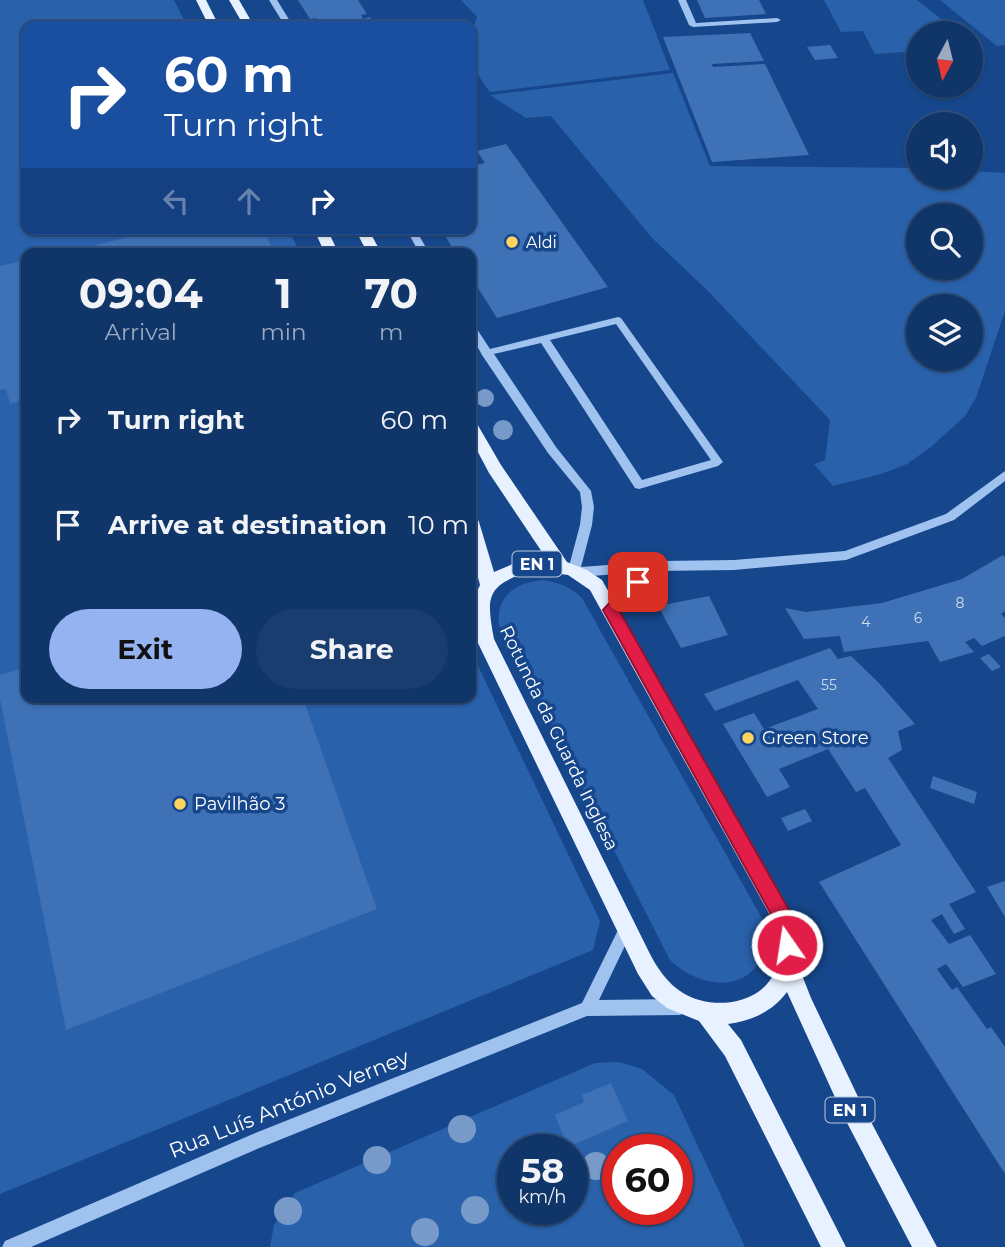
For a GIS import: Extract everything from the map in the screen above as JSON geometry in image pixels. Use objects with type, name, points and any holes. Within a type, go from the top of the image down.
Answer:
[{"type":"main road","points":[[201,0],[212,21]]},
{"type":"main road","points":[[234,0],[246,21]]},
{"type":"main road","points":[[476,435],[495,469],[571,569]]},
{"type":"main road","points":[[476,540],[489,586]]},
{"type":"main road","name":"EN 1","points":[[489,586],[512,569],[533,563],[571,569],[596,585],[786,924],[788,966],[812,1030],[846,1102],[925,1247]]},
{"type":"main road","name":"Rotunda da Guarda Inglesa","points":[[489,586],[479,607],[485,639],[627,927],[640,959],[661,989],[697,1010]]},
{"type":"main road","points":[[697,1010],[729,1014],[757,1005],[778,986],[788,966]]},
{"type":"main road","name":"EN 1","points":[[697,1010],[733,1048],[834,1247]]},
{"type":"street","points":[[486,353],[618,320],[718,462],[639,485],[544,339]]},
{"type":"street","points":[[476,336],[552,450],[585,491],[588,507],[586,525],[571,569],[651,568],[846,555],[950,517],[1005,475]]},
{"type":"street","points":[[611,610],[651,568]]},
{"type":"street","points":[[627,927],[587,1008],[697,1010]]},
{"type":"street","name":"Rua Luís António Verney","points":[[11,1247],[253,1142],[587,1008]]},
{"type":"lane","points":[[273,0],[286,21]]},
{"type":"lane","points":[[682,0],[693,25],[777,20]]},
{"type":"shaded area","points":[[0,0],[174,0],[184,21],[21,21],[21,235],[291,235],[298,248],[21,248],[21,703],[476,703],[476,661],[600,921],[593,950],[0,1194]]},
{"type":"shaded area","points":[[461,0],[643,0],[670,70],[490,92],[476,71],[477,17]]},
{"type":"shaded area","points":[[824,0],[917,0],[944,21],[906,21],[906,52],[875,54],[863,31],[841,32]]},
{"type":"shaded area","points":[[940,0],[1005,0],[1005,45],[997,46],[984,36],[984,21],[966,21]]},
{"type":"shaded area","points":[[673,73],[710,166],[906,168],[906,189],[983,189],[983,172],[1005,173],[1005,311],[976,398],[965,416],[931,447],[907,464],[881,474],[833,486],[814,464],[825,460],[830,420],[708,291],[652,238],[551,116],[526,118],[490,95]]},
{"type":"shaded area","points":[[541,580],[563,585],[582,598],[764,922],[765,944],[759,961],[750,973],[721,983],[687,973],[670,960],[499,625],[501,606],[509,593],[515,588]]},
{"type":"shaded area","points":[[619,1062],[642,1069],[674,1095],[692,1134],[602,1134],[602,1225],[693,1225],[693,1136],[745,1247],[270,1247],[274,1225],[295,1193],[595,1063]]},
{"type":"building","points":[[298,0],[358,0],[367,14],[361,15],[363,19],[370,17],[372,21],[318,21],[316,18],[310,19]]},
{"type":"building","points":[[697,0],[759,0],[766,14],[705,18]]},
{"type":"building","points":[[750,33],[764,61],[712,64],[713,67],[765,64],[809,155],[712,162],[663,37]]},
{"type":"building","points":[[830,45],[838,58],[815,60],[807,47]]},
{"type":"building","name":"Aldi","points":[[506,144],[608,287],[497,318],[476,285],[476,248],[452,248],[445,235],[476,235],[476,165],[485,163],[477,151]]},
{"type":"building","points":[[137,235],[266,235],[272,248],[83,248]]},
{"type":"building","points":[[21,261],[21,401],[10,404],[6,389],[0,390],[0,266]]},
{"type":"building","points":[[1003,555],[1005,611],[1001,614],[1005,618],[1005,636],[982,646],[974,638],[965,642],[974,652],[940,662],[928,641],[844,652],[840,636],[804,639],[785,608],[806,612],[882,603],[962,579]]},
{"type":"building","points":[[709,596],[728,635],[681,648],[658,606]]},
{"type":"building","points":[[830,648],[838,659],[851,656],[915,724],[898,731],[902,750],[888,758],[976,892],[949,904],[965,929],[954,934],[942,914],[931,920],[949,944],[970,935],[996,974],[963,987],[946,964],[937,969],[952,990],[957,987],[987,1029],[991,1027],[1005,1047],[1005,1174],[819,882],[901,845],[865,788],[856,792],[828,749],[779,769],[790,787],[767,797],[723,724],[754,713],[764,729],[818,709],[798,680],[715,711],[704,694]]},
{"type":"building","points":[[989,654],[1001,667],[992,671],[980,658]]},
{"type":"building","name":"Pavilhão 3","points":[[21,669],[21,703],[305,703],[377,909],[66,1030],[0,699],[0,675]]},
{"type":"building","points":[[933,776],[977,792],[974,804],[930,788]]},
{"type":"building","points":[[805,809],[812,821],[788,831],[781,818]]},
{"type":"building","points":[[1005,881],[1005,917],[987,887]]},
{"type":"building","points":[[611,1083],[628,1121],[588,1138],[588,1134],[563,1134],[555,1115],[584,1102],[582,1095]]},
{"type":"place","name":"Aldi","points":[[512,242]]},
{"type":"place","name":"Green Store","points":[[748,738]]},
{"type":"place","name":"Pavilhão 3","points":[[180,804]]},
{"type":"route","points":[[638,582],[611,610],[786,924],[787,945]]}]
